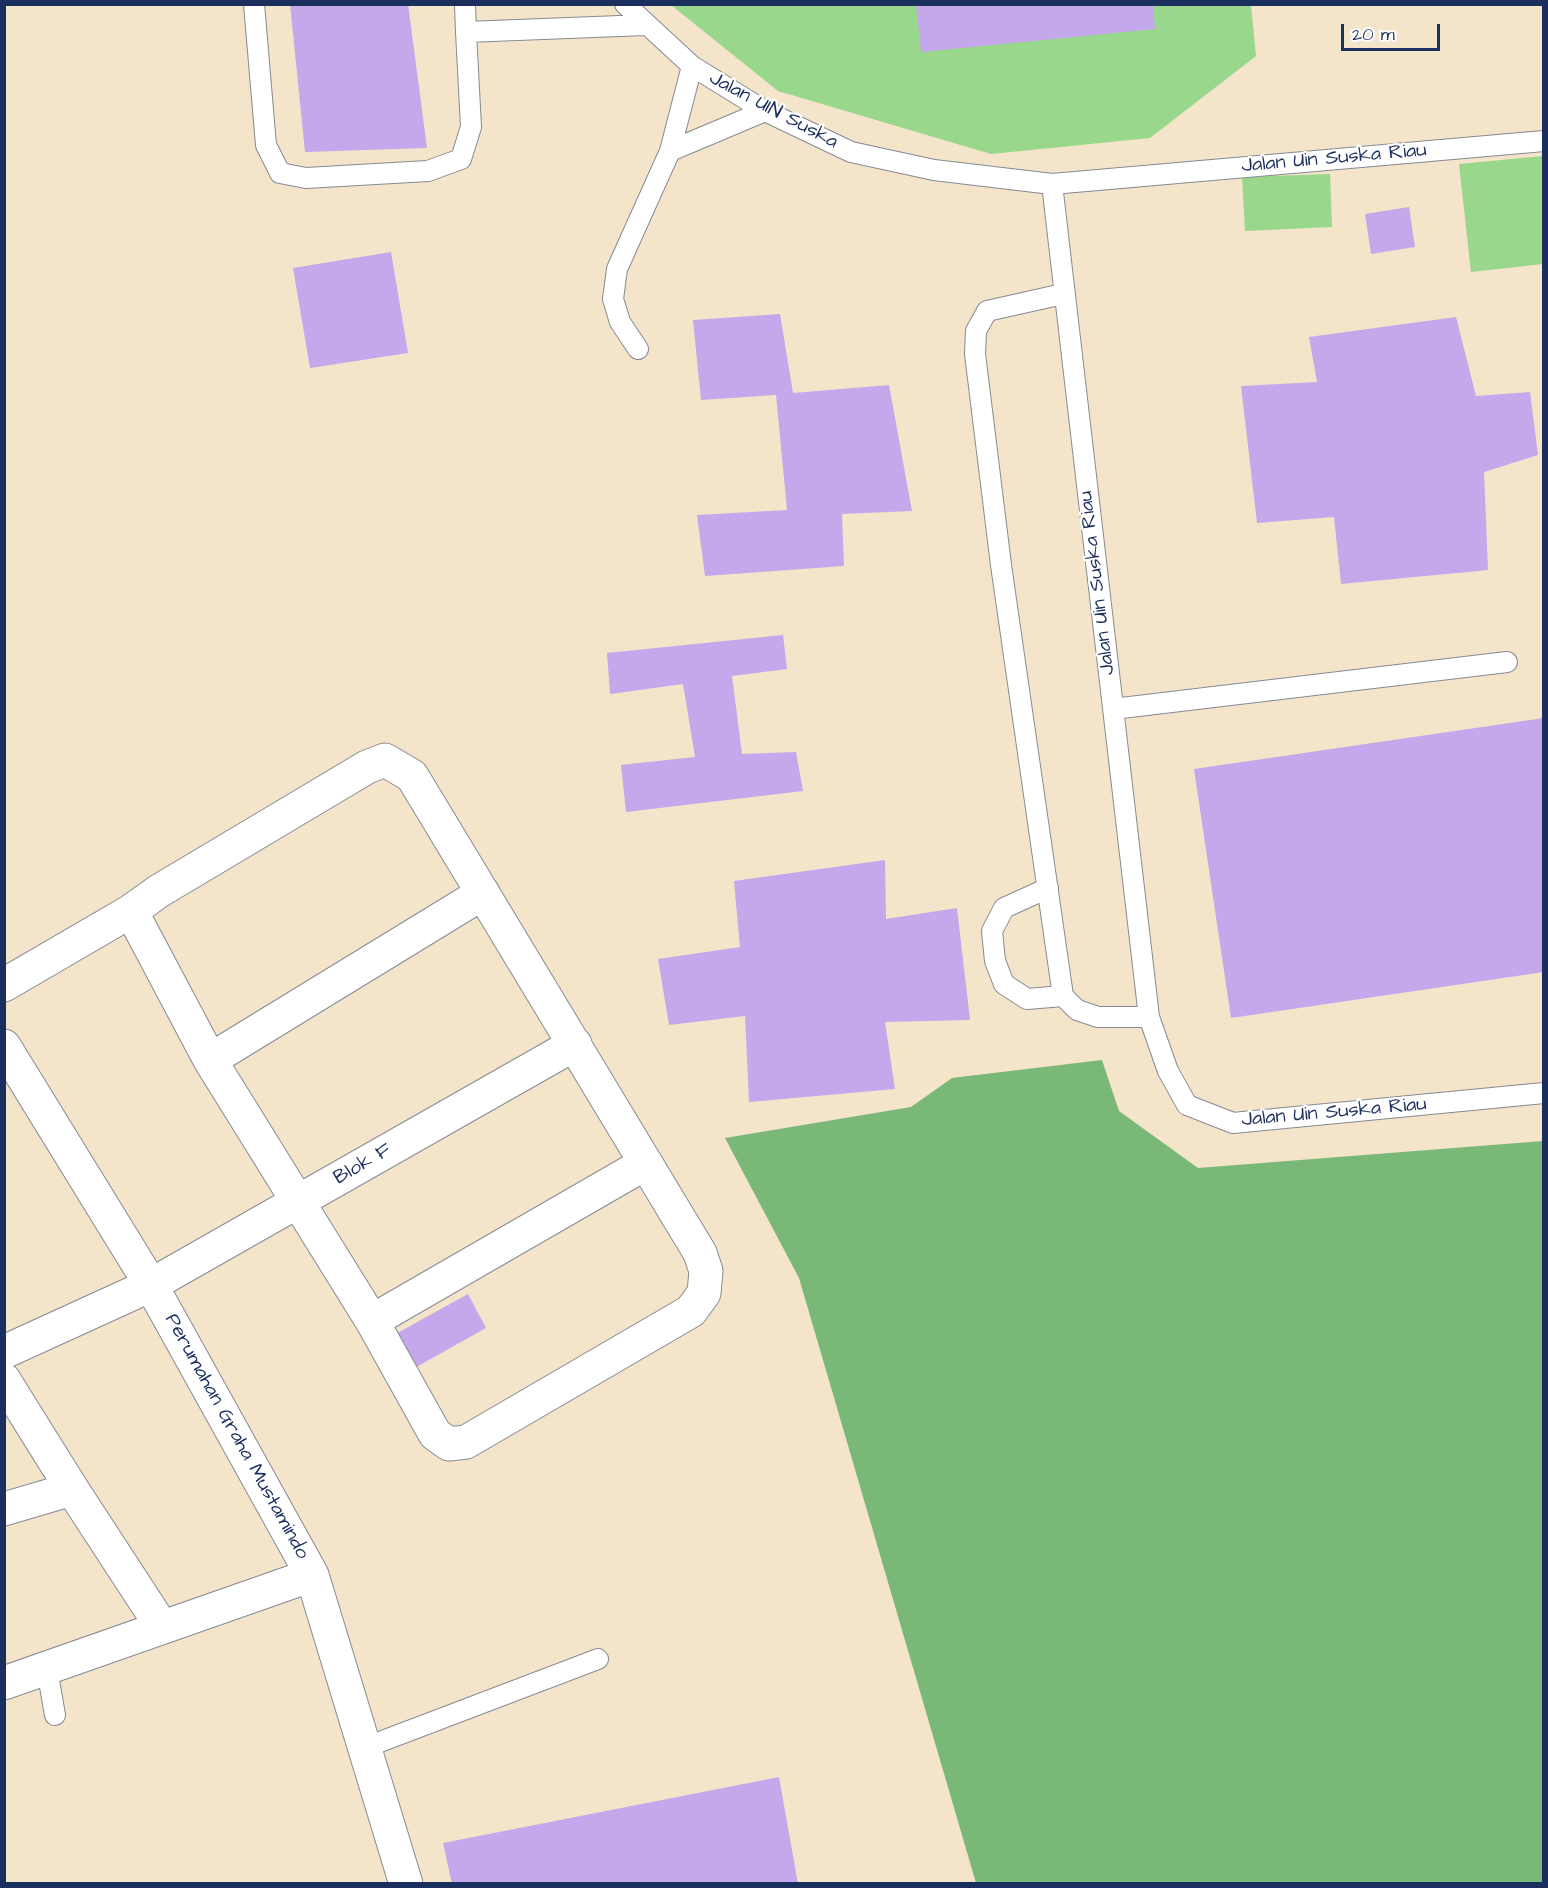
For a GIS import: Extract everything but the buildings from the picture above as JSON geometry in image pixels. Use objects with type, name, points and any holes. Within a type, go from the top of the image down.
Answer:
[{"type":"street","points":[[4,984],[131,911],[159,891],[367,767],[385,760],[412,776],[700,1253],[706,1271],[704,1293],[691,1311],[466,1442],[449,1444],[435,1434],[372,1321],[210,1060],[131,911]]},
{"type":"street","points":[[210,1060],[483,893]]},
{"type":"street","name":"Blok F","points":[[151,1285],[574,1044]]},
{"type":"street","name":"Perumahan Graha Mustamindo","points":[[4,1046],[151,1285],[312,1575],[4,1683]]},
{"type":"street","points":[[372,1321],[646,1163]]},
{"type":"street","points":[[4,1352],[151,1285]]},
{"type":"street","points":[[4,1380],[162,1627]]},
{"type":"street","points":[[4,1509],[72,1489]]},
{"type":"street","points":[[312,1575],[406,1884]]},
{"type":"lane","points":[[254,4],[266,145],[280,173],[306,178],[428,171],[461,159],[471,127],[465,4]]},
{"type":"lane","name":"Jalan UIN Suska","points":[[625,4],[692,66],[765,111],[851,152],[934,170],[1052,184]]},
{"type":"lane","points":[[466,32],[646,25]]},
{"type":"lane","points":[[638,348],[620,322],[613,299],[617,269],[670,150],[692,66]]},
{"type":"lane","points":[[670,150],[765,111]]},
{"type":"lane","name":"Jalan Uin Suska Riau","points":[[1544,141],[1052,184],[1149,1017],[1168,1071],[1187,1105],[1233,1123],[1544,1093]]},
{"type":"lane","points":[[1064,294],[987,310],[976,331],[975,354],[1001,565],[1063,996],[1077,1010],[1098,1017],[1149,1017]]},
{"type":"lane","points":[[1113,709],[1507,662]]},
{"type":"lane","points":[[1048,888],[1004,908],[992,931],[995,961],[1004,984],[1027,999],[1063,996]]},
{"type":"lane","points":[[364,1748],[598,1659]]},
{"type":"lane","points":[[47,1669],[56,1715]]},
{"type":"green space","points":[[671,5],[1251,5],[1256,56],[1150,138],[991,154],[778,91]]},
{"type":"green space","points":[[1543,156],[1543,264],[1471,272],[1459,164]]},
{"type":"green space","points":[[1330,174],[1332,227],[1245,231],[1242,177]]},
{"type":"green space","points":[[1102,1060],[1119,1111],[1198,1168],[1543,1141],[1543,1883],[976,1883],[799,1278],[725,1138],[911,1107],[952,1078]]}]
